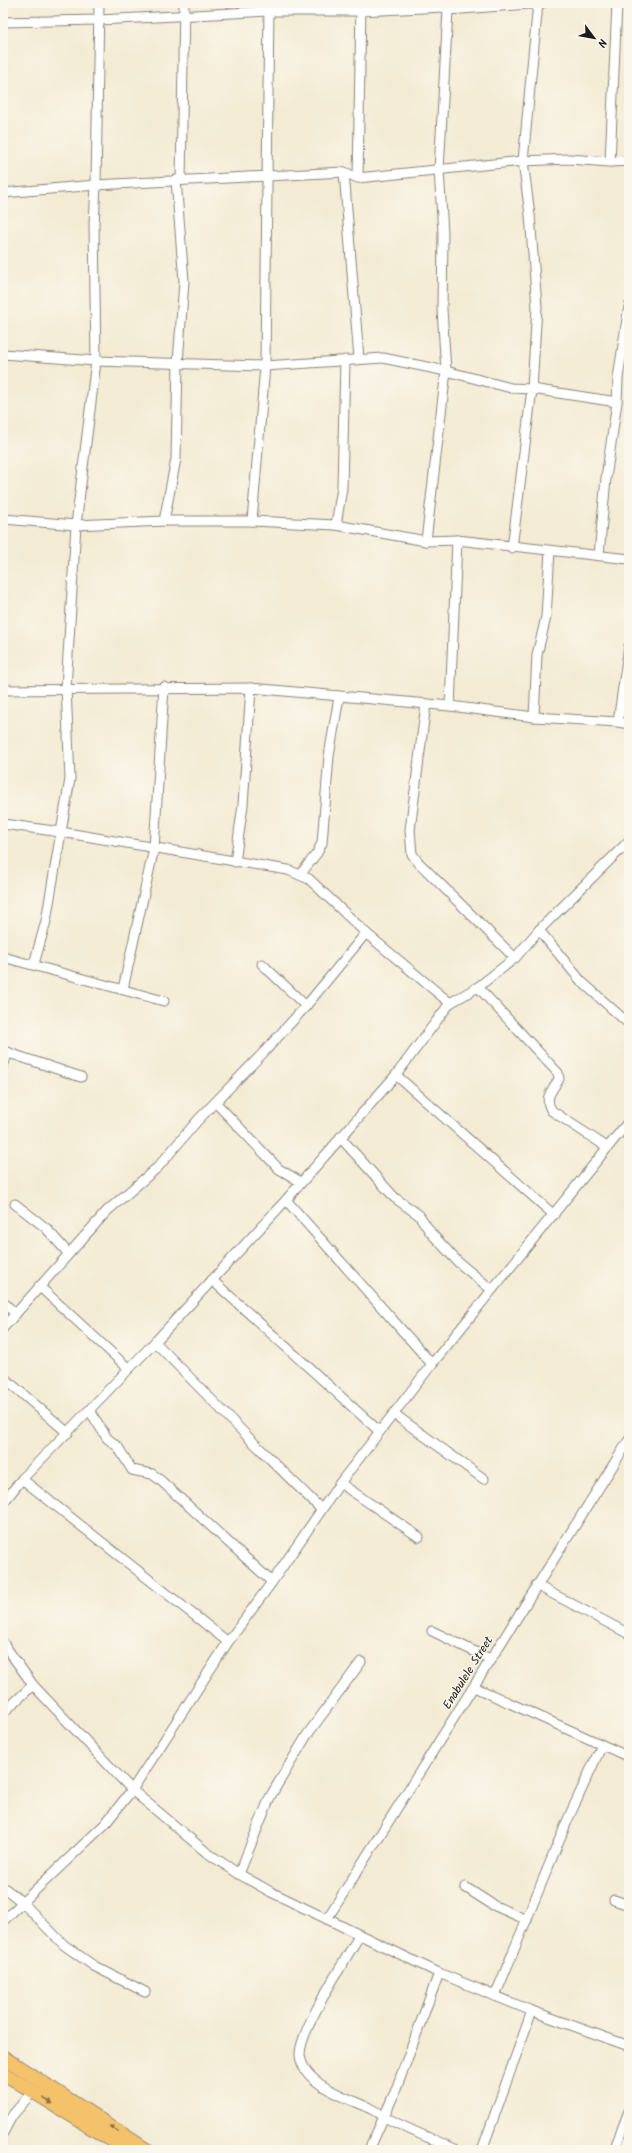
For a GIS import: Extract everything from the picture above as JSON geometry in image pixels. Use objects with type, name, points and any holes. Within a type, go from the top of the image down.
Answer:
[{"type":"highway","points":[[3,2057],[147,2150]]},
{"type":"highway","points":[[3,2073],[127,2150]]},
{"type":"street","points":[[34,964],[46,921],[70,779],[66,688],[76,525],[96,360],[94,224],[100,3]]},
{"type":"street","points":[[164,521],[176,459],[178,363],[184,281],[179,180],[184,3]]},
{"type":"street","points":[[512,548],[532,389],[537,307],[530,215],[523,161],[538,3]]},
{"type":"street","points":[[3,22],[184,16],[269,7],[445,7],[543,3]]},
{"type":"street","points":[[610,162],[617,3]]},
{"type":"street","points":[[252,521],[265,366],[269,7]]},
{"type":"street","points":[[358,178],[361,7]]},
{"type":"street","points":[[426,541],[446,370],[442,308],[443,233],[439,170],[445,7]]},
{"type":"street","points":[[3,193],[96,185],[344,172],[358,178],[523,161],[569,158],[610,162],[629,161]]},
{"type":"street","points":[[344,172],[359,359]]},
{"type":"street","points":[[599,555],[606,478],[617,402],[618,378],[629,306]]},
{"type":"street","points":[[3,354],[96,360],[265,366],[383,358],[446,370],[511,388],[532,389],[617,402]]},
{"type":"street","points":[[336,525],[342,474],[345,360]]},
{"type":"street","points":[[3,519],[76,525],[164,521],[252,521],[336,525],[426,541],[457,540],[512,548],[629,559]]},
{"type":"street","points":[[450,706],[457,540]]},
{"type":"street","points":[[534,717],[537,655],[546,617],[550,551]]},
{"type":"street","points":[[618,722],[629,646]]},
{"type":"street","points":[[123,989],[154,848],[164,687]]},
{"type":"street","points":[[3,690],[164,687],[251,688],[450,706],[534,717],[629,724]]},
{"type":"street","points":[[235,862],[244,805],[251,688]]},
{"type":"street","points":[[300,875],[317,853],[322,843],[329,756],[339,697]]},
{"type":"street","points":[[426,704],[410,830],[412,854],[418,862],[515,958]]},
{"type":"street","points":[[3,824],[61,832],[288,870],[310,879],[366,933],[450,1003]]},
{"type":"street","points":[[3,1503],[22,1479],[90,1411],[128,1368],[155,1342],[286,1200],[396,1075],[450,1003],[478,987],[515,958],[539,930],[627,847]]},
{"type":"street","points":[[539,930],[581,982],[629,1024]]},
{"type":"street","points":[[3,1328],[68,1253],[107,1211],[158,1167],[198,1120],[216,1103],[306,1006],[366,933]]},
{"type":"street","points":[[3,957],[34,964],[164,1001]]},
{"type":"street","points":[[262,964],[306,1006]]},
{"type":"street","points":[[478,987],[558,1073],[559,1079],[547,1098],[547,1104],[552,1111],[606,1147]]},
{"type":"street","points":[[3,1066],[5,1052],[82,1077]]},
{"type":"street","points":[[396,1075],[554,1215]]},
{"type":"street","points":[[216,1103],[279,1169],[301,1182]]},
{"type":"street","points":[[3,1921],[105,1824],[132,1790],[228,1642],[272,1582],[340,1483],[432,1364],[554,1215],[606,1147],[629,1121]]},
{"type":"street","points":[[340,1137],[395,1198],[419,1215],[431,1233],[458,1262],[492,1290]]},
{"type":"street","points":[[286,1200],[432,1364]]},
{"type":"street","points":[[15,1204],[46,1228],[68,1253]]},
{"type":"street","points":[[212,1280],[379,1431]]},
{"type":"street","points":[[40,1286],[128,1368]]},
{"type":"street","points":[[3,1302],[16,1314]]},
{"type":"street","points":[[155,1342],[321,1509]]},
{"type":"street","points":[[3,1377],[68,1433]]},
{"type":"street","points":[[90,1411],[107,1438],[118,1448],[132,1470],[152,1474],[159,1479],[272,1582]]},
{"type":"street","points":[[394,1414],[484,1479]]},
{"type":"street","name":"Enabulele Street","points":[[327,1919],[474,1687],[536,1585],[629,1440]]},
{"type":"street","points":[[22,1479],[228,1642]]},
{"type":"street","points":[[340,1483],[419,1537]]},
{"type":"street","points":[[536,1585],[629,1634]]},
{"type":"street","points":[[432,1631],[490,1659]]},
{"type":"street","points":[[3,1643],[33,1685],[132,1790],[206,1852],[239,1874],[359,1936],[439,1973],[532,2011],[629,2046]]},
{"type":"street","points":[[239,1874],[270,1797],[307,1735],[360,1662]]},
{"type":"street","points":[[3,1713],[33,1685]]},
{"type":"street","points":[[474,1687],[629,1757]]},
{"type":"street","points":[[495,1996],[526,1920],[602,1745]]},
{"type":"street","points":[[3,1887],[22,1902],[64,1945],[94,1966],[145,1992]]},
{"type":"street","points":[[465,1887],[493,1905],[526,1920]]},
{"type":"street","points":[[614,1900],[629,1905]]},
{"type":"street","points":[[359,1936],[310,2023],[300,2054],[303,2066],[312,2077],[337,2095],[373,2109],[385,2117],[457,2150]]},
{"type":"street","points":[[369,2150],[385,2117],[439,1973]]},
{"type":"street","points":[[482,2150],[532,2011]]},
{"type":"street","points":[[3,2133],[12,2116],[33,2091]]},
{"type":"street","points":[[614,2150],[629,2111]]}]
